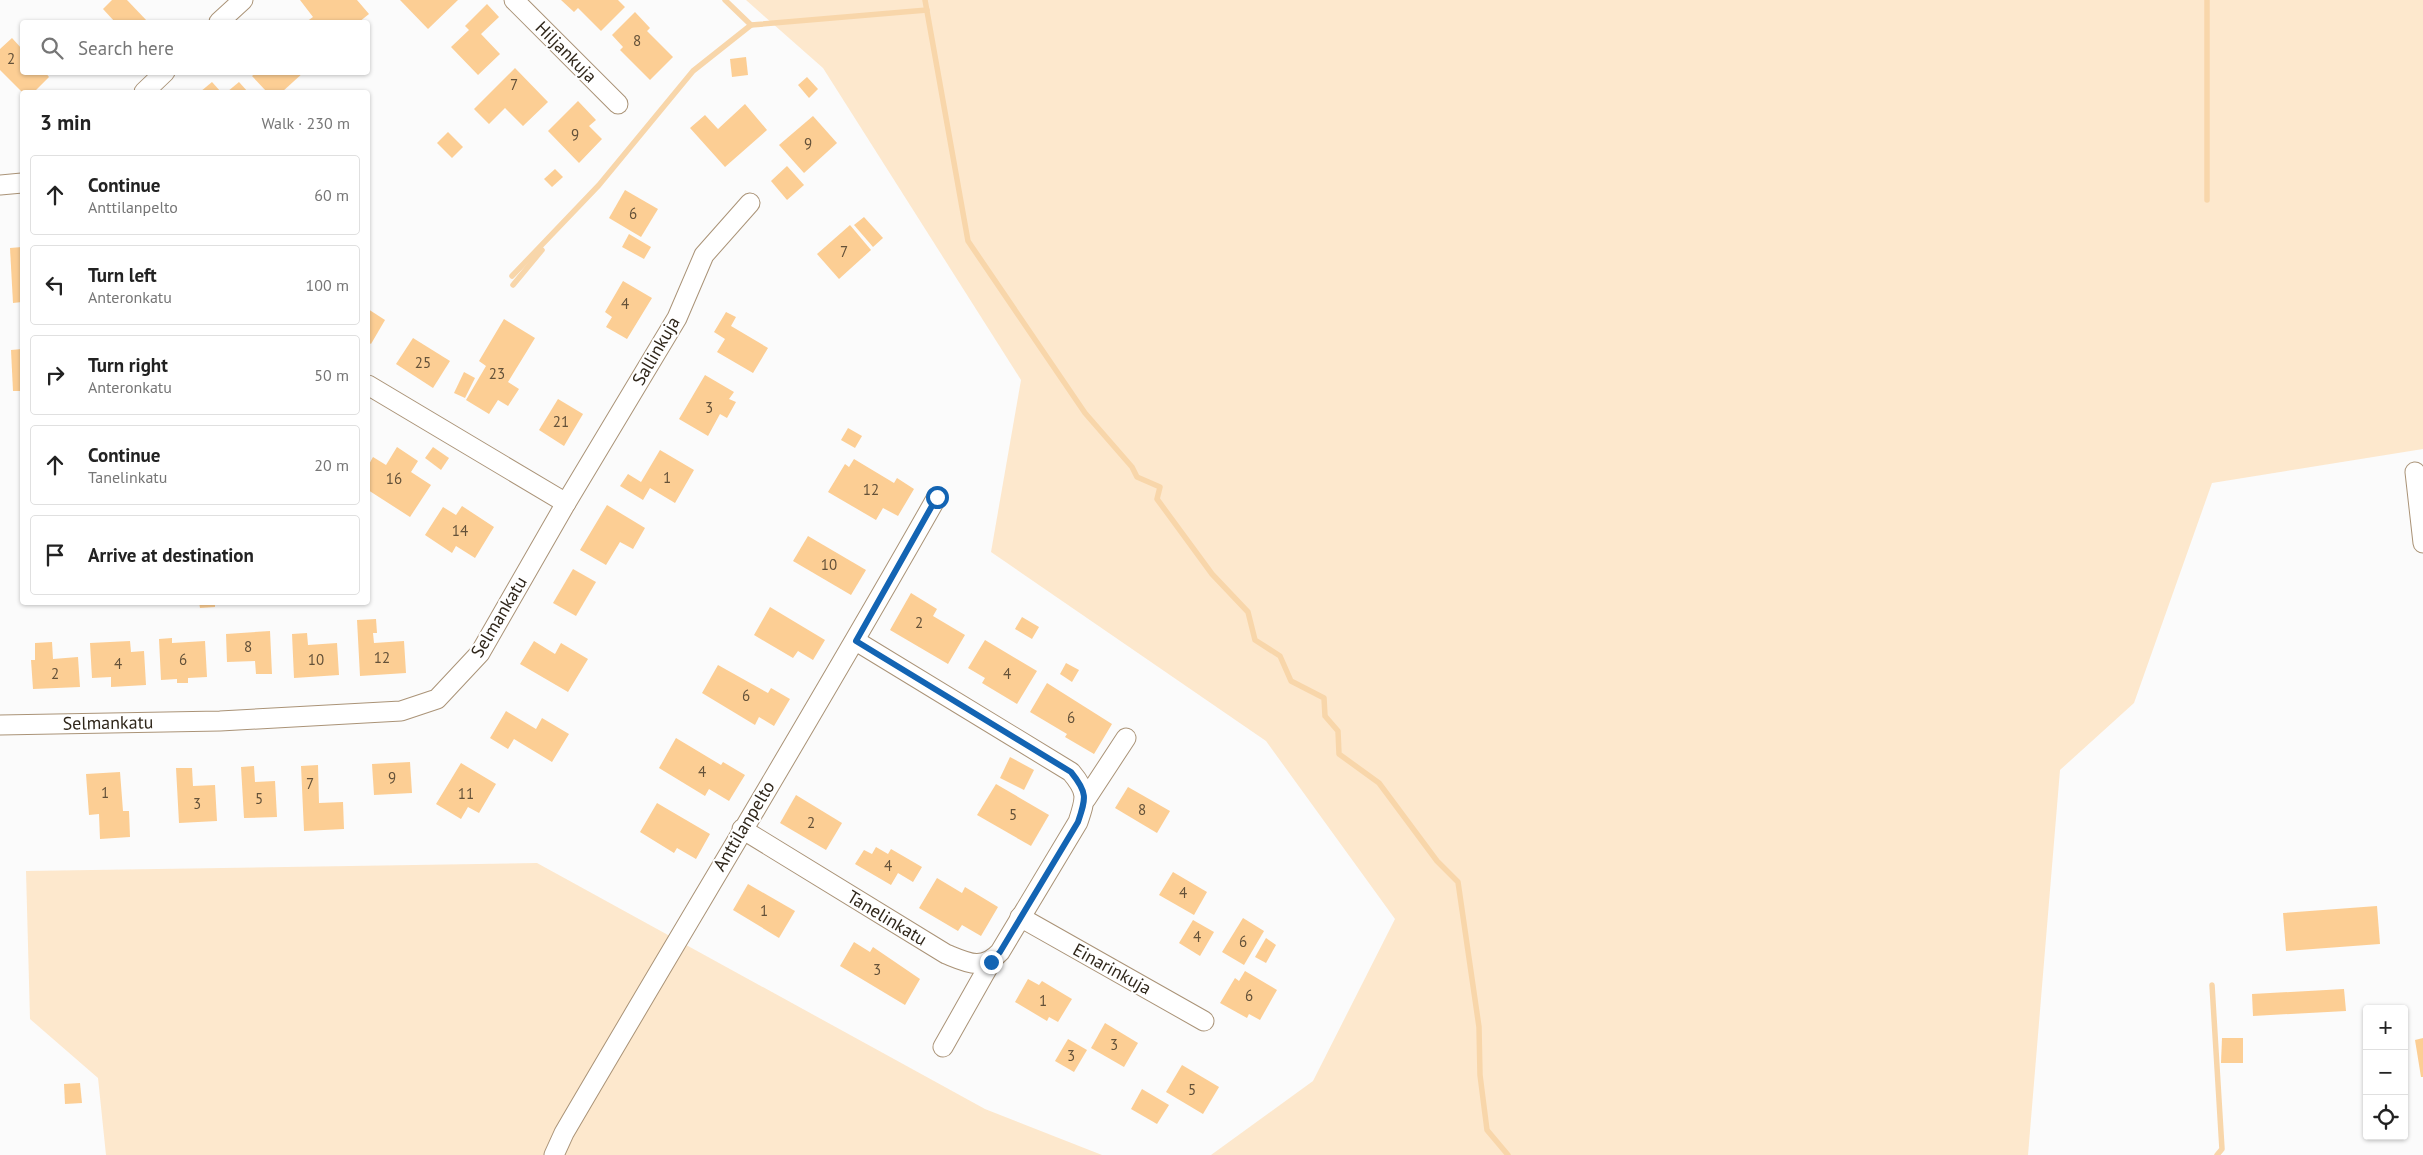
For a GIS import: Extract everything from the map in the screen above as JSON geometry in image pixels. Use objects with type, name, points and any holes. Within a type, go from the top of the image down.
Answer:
[{"type":"street","points":[[221,20],[243,0]]},
{"type":"street","name":"Hiljankuja","points":[[514,0],[618,104]]},
{"type":"street","points":[[146,90],[162,75]]},
{"type":"street","points":[[0,185],[20,183]]},
{"type":"street","name":"Sallinkuja","points":[[566,503],[677,318],[704,254],[750,203]]},
{"type":"street","points":[[370,386],[566,503]]},
{"type":"street","points":[[2416,472],[2423,543]]},
{"type":"street","name":"Anttilanpelto","points":[[554,1155],[564,1133],[742,829],[856,641],[937,497]]},
{"type":"street","name":"Selmankatu","points":[[0,726],[220,721],[401,711],[437,699],[480,653],[566,503]]},
{"type":"street","points":[[856,641],[1071,772],[1080,784],[1086,799]]},
{"type":"street","points":[[943,1047],[991,962],[1000,952],[1078,822],[1086,799],[1126,738]]},
{"type":"street","name":"Tanelinkatu","points":[[742,829],[946,954],[971,964],[991,962]]},
{"type":"street","name":"Einarinkuja","points":[[1020,917],[1204,1021]]},
{"type":"shaded area","points":[[746,0],[2423,0],[2423,449],[2212,483],[2134,703],[2060,770],[2028,1155],[1211,1155],[1313,1081],[1395,919],[1266,741],[991,552],[1021,380],[823,68]]},
{"type":"shaded area","points":[[537,863],[985,1109],[1102,1155],[106,1155],[98,1078],[30,1019],[26,871]]},
{"type":"building","points":[[112,0],[127,0],[146,20],[113,20],[103,9]]},
{"type":"building","points":[[300,0],[357,0],[369,14],[362,20],[309,20],[313,17]]},
{"type":"building","points":[[400,0],[458,0],[428,29]]},
{"type":"building","points":[[561,0],[618,0],[625,7],[601,31],[578,8],[574,12]]},
{"type":"building","points":[[487,4],[499,17],[481,34],[500,54],[478,75],[451,47],[469,30],[465,26]]},
{"type":"building","points":[[635,12],[650,28],[647,31],[673,57],[650,80],[620,50],[623,47],[612,35]]},
{"type":"building","points":[[12,38],[20,47],[20,75],[47,75],[49,77],[36,90],[20,90],[0,70],[0,49]]},
{"type":"building","points":[[746,57],[748,75],[732,77],[730,59]]},
{"type":"building","points":[[515,68],[548,102],[523,126],[505,108],[489,124],[474,109]]},
{"type":"building","points":[[301,75],[284,90],[265,90],[252,76]]},
{"type":"building","points":[[807,77],[818,89],[809,98],[798,85]]},
{"type":"building","points":[[212,82],[219,90],[202,90]]},
{"type":"building","points":[[239,82],[246,90],[229,90]]},
{"type":"building","points":[[578,101],[596,120],[589,126],[602,139],[579,163],[548,131]]},
{"type":"building","points":[[745,104],[767,130],[725,167],[690,128],[705,115],[718,129]]},
{"type":"building","points":[[813,116],[837,143],[804,173],[779,145]]},
{"type":"building","points":[[448,132],[463,147],[452,158],[437,143]]},
{"type":"building","points":[[787,166],[804,185],[787,200],[771,181]]},
{"type":"building","points":[[555,169],[563,177],[552,187],[544,179]]},
{"type":"building","points":[[625,190],[658,209],[641,237],[609,218]]},
{"type":"building","points":[[864,217],[883,238],[873,247],[854,225]]},
{"type":"building","points":[[850,225],[871,250],[839,279],[817,254]]},
{"type":"building","points":[[629,234],[651,247],[644,259],[622,247]]},
{"type":"building","points":[[20,247],[20,302],[13,303],[10,248]]},
{"type":"building","points":[[623,281],[652,298],[627,339],[606,327],[612,317],[605,312]]},
{"type":"building","points":[[370,310],[385,320],[370,343]]},
{"type":"building","points":[[726,312],[736,317],[731,326],[768,348],[753,373],[717,352],[725,339],[714,332]]},
{"type":"building","points":[[504,319],[535,338],[508,382],[519,389],[508,406],[498,400],[489,414],[466,400],[486,366],[479,361]]},
{"type":"building","points":[[413,338],[450,361],[433,388],[396,364]]},
{"type":"building","points":[[20,349],[20,391],[13,391],[11,350]]},
{"type":"building","points":[[464,372],[475,378],[465,398],[454,393]]},
{"type":"building","points":[[705,375],[734,392],[729,399],[736,402],[727,418],[720,414],[708,436],[679,419]]},
{"type":"building","points":[[558,399],[583,414],[564,446],[539,430]]},
{"type":"building","points":[[848,428],[862,436],[855,448],[841,440]]},
{"type":"building","points":[[397,447],[418,461],[411,472],[431,485],[410,517],[370,491],[370,462],[373,457],[386,465]]},
{"type":"building","points":[[433,447],[449,458],[441,470],[425,458]]},
{"type":"building","points":[[660,450],[694,470],[675,503],[650,488],[643,500],[620,486],[628,474],[641,482]]},
{"type":"building","points":[[854,459],[894,483],[897,478],[914,489],[898,516],[883,508],[876,520],[828,492],[845,464],[849,467]]},
{"type":"building","points":[[607,505],[645,528],[633,549],[620,542],[606,565],[580,550]]},
{"type":"building","points":[[462,506],[494,527],[475,558],[456,546],[452,553],[425,535],[443,507],[456,515]]},
{"type":"building","points":[[808,536],[866,570],[851,595],[793,561]]},
{"type":"building","points":[[573,569],[596,582],[576,616],[553,603]]},
{"type":"building","points":[[911,593],[937,609],[933,616],[965,635],[948,664],[890,630]]},
{"type":"building","points":[[200,605],[215,605],[215,607],[200,608]]},
{"type":"building","points":[[770,607],[825,640],[813,660],[798,651],[793,658],[754,635]]},
{"type":"building","points":[[1022,617],[1039,627],[1032,639],[1015,629]]},
{"type":"building","points":[[376,619],[377,633],[373,633],[374,643],[404,641],[406,673],[360,676],[357,620]]},
{"type":"building","points":[[270,631],[272,674],[256,674],[255,661],[227,662],[226,634]]},
{"type":"building","points":[[307,633],[308,645],[337,643],[339,675],[294,678],[292,634]]},
{"type":"building","points":[[172,638],[172,643],[205,641],[207,677],[188,678],[188,683],[177,683],[177,679],[161,680],[159,639]]},
{"type":"building","points":[[985,640],[1037,671],[1017,704],[982,683],[985,678],[968,668]]},
{"type":"building","points":[[130,641],[131,652],[144,651],[146,685],[111,687],[111,677],[92,678],[90,643]]},
{"type":"building","points":[[534,641],[555,654],[561,643],[588,659],[568,692],[520,664]]},
{"type":"building","points":[[52,642],[53,659],[78,657],[80,687],[33,689],[31,660],[35,660],[35,643]]},
{"type":"building","points":[[1066,663],[1079,670],[1072,682],[1060,674]]},
{"type":"building","points":[[718,665],[768,693],[771,688],[790,699],[774,726],[759,717],[755,725],[702,693]]},
{"type":"building","points":[[1047,683],[1112,724],[1094,754],[1065,737],[1067,734],[1030,712]]},
{"type":"building","points":[[506,711],[536,729],[542,718],[569,734],[552,762],[514,739],[508,749],[490,738]]},
{"type":"building","points":[[676,738],[721,765],[723,762],[745,775],[729,801],[709,789],[705,796],[659,768]]},
{"type":"building","points":[[1010,757],[1034,770],[1024,790],[1000,778]]},
{"type":"building","points":[[410,762],[412,793],[374,795],[372,764]]},
{"type":"building","points":[[461,763],[496,784],[479,813],[468,807],[461,819],[436,804]]},
{"type":"building","points":[[318,765],[319,803],[343,802],[344,829],[304,831],[301,766]]},
{"type":"building","points":[[254,766],[255,782],[275,781],[277,817],[244,818],[241,767]]},
{"type":"building","points":[[176,768],[192,768],[193,786],[215,785],[217,821],[179,823]]},
{"type":"building","points":[[120,772],[123,811],[129,811],[130,837],[100,839],[99,814],[89,815],[86,774]]},
{"type":"building","points":[[996,784],[1049,815],[1031,846],[977,815]]},
{"type":"building","points":[[1128,787],[1170,811],[1157,833],[1115,808]]},
{"type":"building","points":[[796,795],[842,823],[826,850],[780,823]]},
{"type":"building","points":[[657,803],[710,834],[696,859],[677,848],[674,853],[640,832]]},
{"type":"building","points":[[876,847],[888,854],[891,849],[922,867],[913,882],[898,873],[891,885],[855,864],[864,850],[872,854]]},
{"type":"building","points":[[1173,872],[1207,892],[1194,915],[1159,895]]},
{"type":"building","points":[[937,878],[962,893],[965,887],[998,907],[981,936],[962,925],[958,931],[919,908]]},
{"type":"building","points":[[748,884],[795,911],[779,938],[733,910]]},
{"type":"building","points":[[2377,906],[2380,944],[2286,951],[2283,913]]},
{"type":"building","points":[[1243,918],[1264,931],[1244,965],[1222,952]]},
{"type":"building","points":[[1193,920],[1214,932],[1200,956],[1179,943]]},
{"type":"building","points":[[1266,938],[1276,945],[1266,963],[1255,957]]},
{"type":"building","points":[[854,942],[870,952],[873,947],[920,979],[905,1005],[840,966]]},
{"type":"building","points":[[1245,971],[1277,990],[1260,1020],[1249,1014],[1247,1018],[1220,1003],[1235,978],[1239,981]]},
{"type":"building","points":[[1028,979],[1039,985],[1042,981],[1072,999],[1058,1022],[1049,1017],[1047,1021],[1015,1002]]},
{"type":"building","points":[[2344,989],[2346,1011],[2253,1016],[2252,994]]},
{"type":"building","points":[[1105,1023],[1138,1043],[1124,1067],[1091,1048]]},
{"type":"building","points":[[2222,1038],[2243,1038],[2243,1063],[2221,1063]]},
{"type":"building","points":[[2423,1038],[2423,1077],[2421,1077],[2415,1040]]},
{"type":"building","points":[[1068,1039],[1087,1050],[1074,1072],[1055,1061]]},
{"type":"building","points":[[1182,1065],[1219,1087],[1203,1114],[1166,1092]]},
{"type":"building","points":[[80,1083],[82,1103],[65,1104],[64,1084]]},
{"type":"building","points":[[1142,1089],[1169,1105],[1157,1124],[1131,1109]]},
{"type":"waterway","points":[[725,0],[751,25]]},
{"type":"waterway","points":[[925,0],[968,241],[1085,413],[1132,467],[1137,477],[1160,487],[1157,499],[1212,574],[1248,612],[1255,640],[1280,656],[1291,681],[1324,698],[1325,716],[1338,731],[1339,754],[1379,783],[1437,861],[1458,882],[1479,1027],[1480,1075],[1487,1130],[1508,1155]]},
{"type":"waterway","points":[[2207,0],[2207,200]]},
{"type":"waterway","points":[[512,276],[599,185],[693,71],[751,25],[927,10]]},
{"type":"waterway","points":[[513,285],[542,250]]},
{"type":"waterway","points":[[2212,985],[2222,1149],[2217,1155]]},
{"type":"route","points":[[937,497],[856,641],[1071,772],[1080,784],[1086,799],[1078,822],[1000,952],[991,962]]}]
